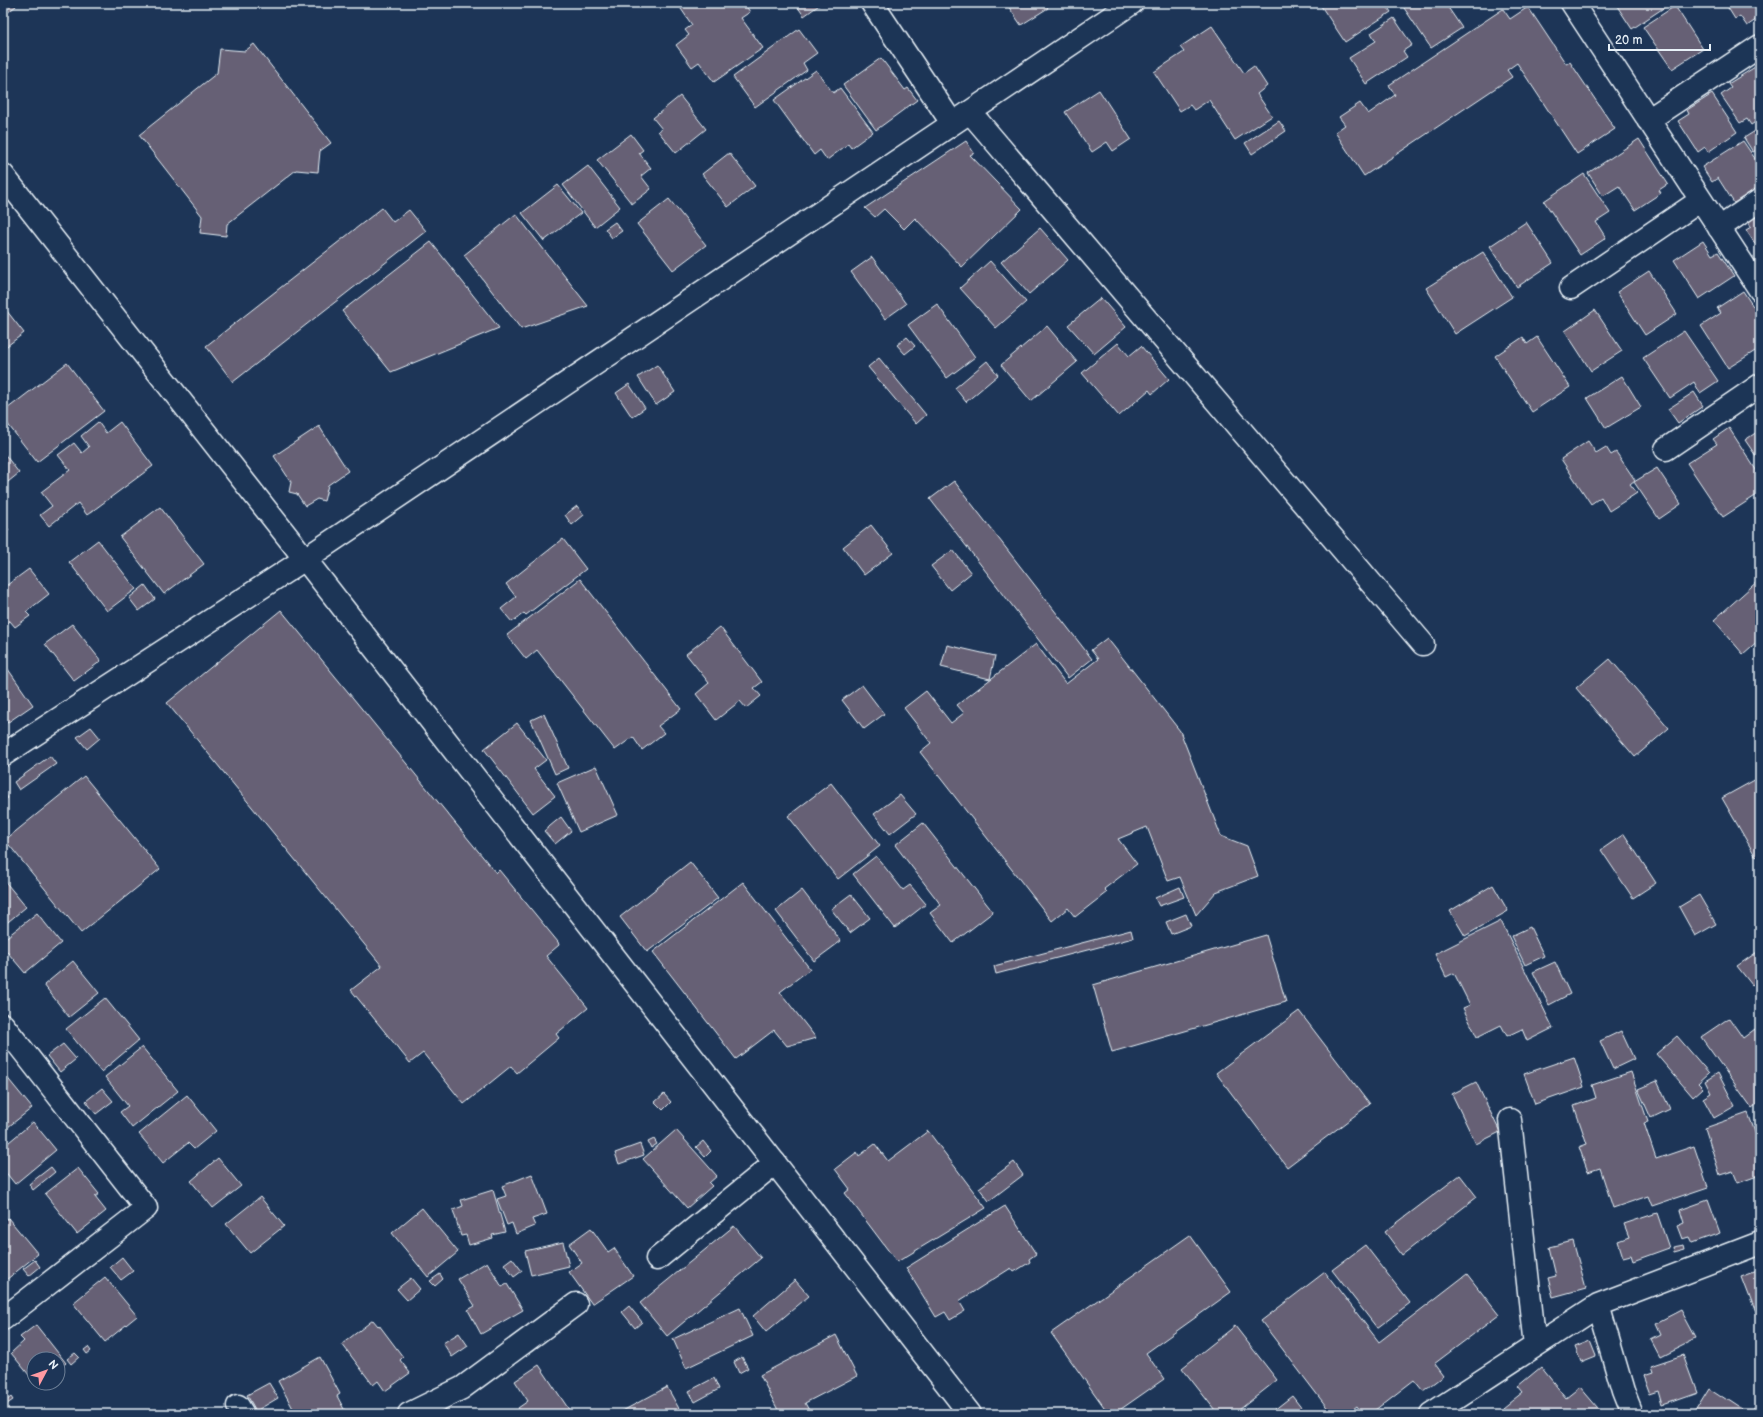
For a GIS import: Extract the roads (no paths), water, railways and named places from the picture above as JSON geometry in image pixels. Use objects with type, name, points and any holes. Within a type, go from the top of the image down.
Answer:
[{"type":"street","points":[[872,3],[961,117],[1423,644]]},
{"type":"street","points":[[3,755],[305,559],[1132,3]]},
{"type":"street","points":[[1572,3],[1760,290]]},
{"type":"street","points":[[1648,120],[1760,46]]},
{"type":"street","points":[[3,175],[305,559],[970,1414]]},
{"type":"street","points":[[1571,288],[1701,200]]},
{"type":"street","points":[[1719,228],[1760,200]]},
{"type":"street","points":[[1666,449],[1760,385]]},
{"type":"street","points":[[3,1025],[146,1208],[3,1319]]},
{"type":"street","points":[[1510,1120],[1535,1346]]},
{"type":"street","points":[[657,1259],[775,1163]]},
{"type":"street","points":[[1431,1414],[1598,1305],[1760,1243]]},
{"type":"street","points":[[409,1414],[462,1388],[576,1304]]},
{"type":"street","points":[[1598,1305],[1623,1391],[1632,1414]]}]
